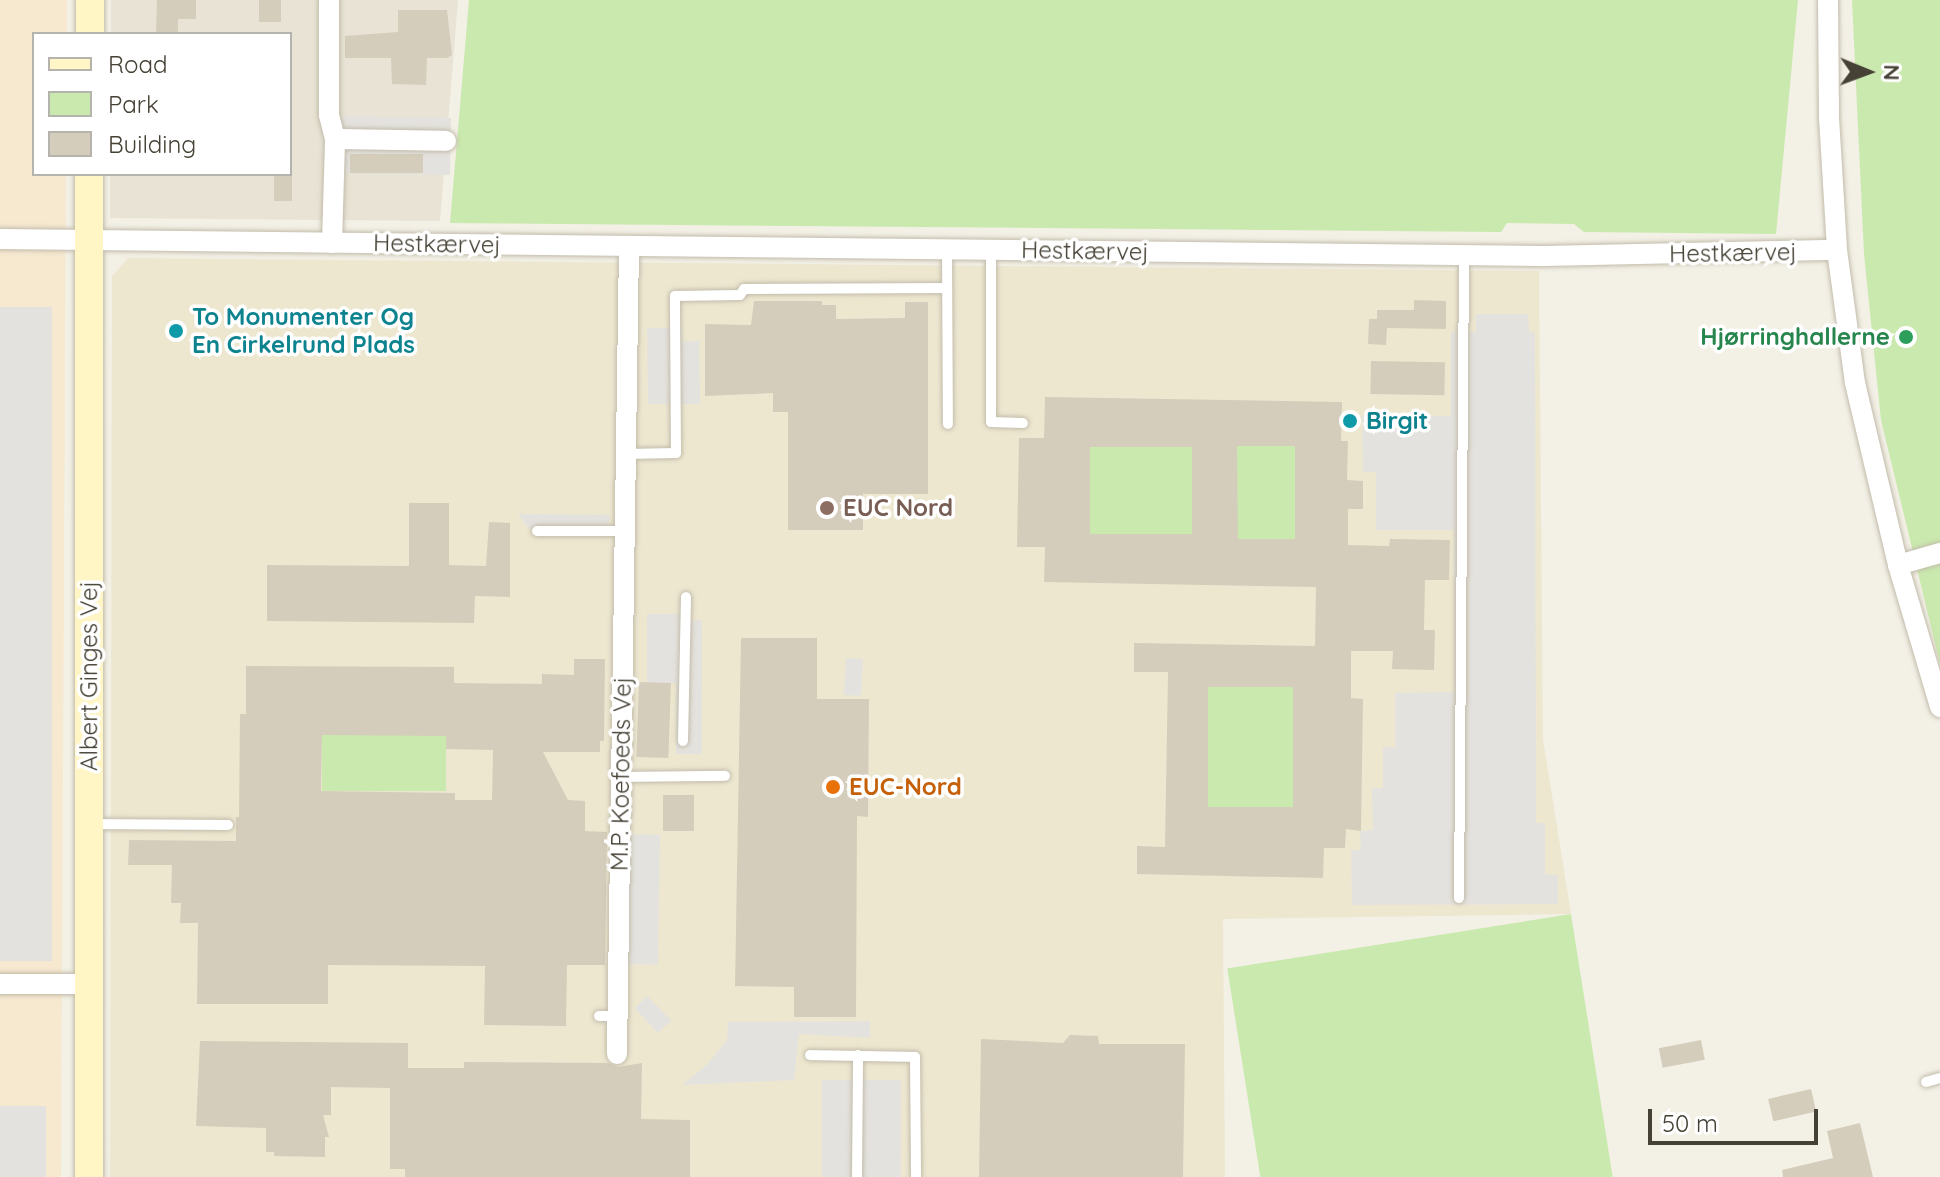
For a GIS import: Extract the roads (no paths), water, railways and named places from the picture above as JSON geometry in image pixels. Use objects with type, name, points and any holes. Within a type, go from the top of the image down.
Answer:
[{"type":"street","points":[[90,0],[90,32]]},
{"type":"street","points":[[329,0],[329,115],[335,139],[332,243]]},
{"type":"street","points":[[1828,0],[1829,118],[1837,250],[1855,383],[1898,565],[1940,707]]},
{"type":"street","points":[[335,139],[446,141]]},
{"type":"street","name":"Albert Ginges Vej","points":[[89,176],[89,1177]]},
{"type":"street","name":"Hestkærvej","points":[[0,239],[1464,256],[1837,250]]},
{"type":"street","name":"M.P. Koefoeds Vej","points":[[617,1054],[608,1016],[621,777],[629,246]]},
{"type":"street","points":[[1898,565],[1940,553]]},
{"type":"street","points":[[0,984],[89,984]]},
{"type":"lane","points":[[947,250],[948,424]]},
{"type":"lane","points":[[991,250],[991,422],[1023,423]]},
{"type":"lane","points":[[1459,898],[1464,256]]},
{"type":"lane","points":[[626,454],[676,453],[675,296],[740,295],[744,289],[947,288]]},
{"type":"lane","points":[[537,531],[624,531]]},
{"type":"lane","points":[[683,741],[686,597]]},
{"type":"lane","points":[[621,777],[725,776]]},
{"type":"lane","points":[[88,824],[228,825]]},
{"type":"lane","points":[[810,1055],[915,1057],[916,1177]]},
{"type":"lane","points":[[857,1177],[858,1055]]},
{"type":"lane","points":[[1926,1082],[1940,1078]]},
{"type":"place","name":"To Monumenter Og En Cirkelrund Plads","points":[[176,331]]},
{"type":"place","name":"Hjørringhallerne","points":[[1906,337]]},
{"type":"place","name":"Birgit","points":[[1350,421]]},
{"type":"place","name":"EUC Nord","points":[[827,508]]},
{"type":"place","name":"EUC-Nord","points":[[833,787]]}]
